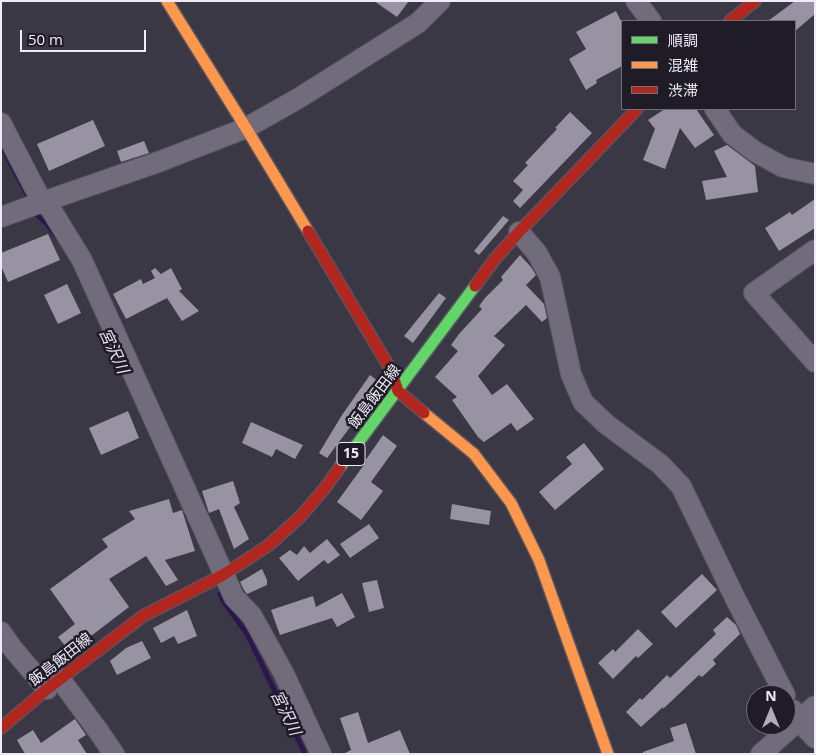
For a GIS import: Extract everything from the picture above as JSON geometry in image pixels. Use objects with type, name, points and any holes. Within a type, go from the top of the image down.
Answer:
[{"type":"main road","points":[[167,1],[246,128],[391,370],[398,391],[474,454],[511,503],[539,560],[608,754]]},
{"type":"main road","points":[[731,20],[755,1]]},
{"type":"main road","name":"飯島飯田線","points":[[1,728],[53,684],[143,616],[223,575],[269,545],[300,517],[326,488],[494,260],[518,232],[636,110]]},
{"type":"street","points":[[1,217],[160,161],[246,128],[299,98],[418,23],[440,1]]},
{"type":"street","points":[[636,1],[650,20]]},
{"type":"street","points":[[716,110],[732,134],[754,151],[783,167],[815,174]]},
{"type":"street","points":[[1,123],[33,205]]},
{"type":"street","points":[[33,205],[50,208],[82,260],[223,575],[234,597],[252,616],[284,674],[321,754]]},
{"type":"street","points":[[518,232],[537,252],[550,277],[571,374],[583,402],[606,424],[660,464],[682,486],[735,598],[780,685]]},
{"type":"street","points":[[815,250],[754,293],[815,362]]},
{"type":"street","points":[[1,632],[13,649],[53,684],[99,732],[114,754]]},
{"type":"street","points":[[761,754],[815,706]]},
{"type":"street","points":[[796,715],[815,738]]},
{"type":"building","points":[[374,1],[409,1],[397,17]]},
{"type":"building","points":[[795,1],[815,1],[815,14],[796,30],[796,20],[769,20]]},
{"type":"building","points":[[616,11],[621,21],[621,67],[596,80],[597,83],[586,90],[569,59],[586,49],[576,32]]},
{"type":"building","points":[[663,110],[697,110],[714,135],[695,148],[680,128],[665,169],[643,160],[655,129],[648,120]]},
{"type":"building","points":[[570,112],[592,133],[520,208],[513,201],[523,190],[513,181],[528,165],[525,163]]},
{"type":"building","points":[[93,120],[105,146],[49,171],[37,144]]},
{"type":"building","points":[[144,141],[149,153],[121,162],[117,151]]},
{"type":"building","points":[[727,145],[755,166],[758,192],[706,200],[702,181],[727,177],[714,151]]},
{"type":"building","points":[[815,199],[815,228],[779,251],[765,228],[790,212],[792,215]]},
{"type":"building","points":[[503,216],[509,220],[479,255],[474,251]]},
{"type":"building","points":[[48,234],[60,260],[8,282],[1,266],[1,253]]},
{"type":"building","points":[[520,255],[536,275],[526,285],[544,304],[547,318],[542,322],[526,305],[494,336],[505,345],[478,376],[492,395],[507,384],[534,419],[517,431],[511,423],[484,442],[478,437],[452,400],[457,397],[435,377],[458,351],[451,345],[482,309],[479,306],[503,280],[501,277]]},
{"type":"building","points":[[155,268],[161,274],[171,268],[182,289],[179,291],[199,311],[182,321],[167,298],[126,319],[113,294],[141,279],[143,284],[155,278],[151,271]]},
{"type":"building","points":[[67,284],[81,313],[58,324],[44,295]]},
{"type":"building","points":[[439,293],[446,298],[413,343],[404,336]]},
{"type":"building","points":[[370,375],[378,381],[380,387],[327,458],[319,453],[342,415]]},
{"type":"building","points":[[128,411],[139,438],[101,455],[89,428]]},
{"type":"building","points":[[251,422],[303,445],[295,459],[276,449],[272,457],[242,443]]},
{"type":"building","points":[[383,435],[397,446],[371,482],[383,491],[361,520],[337,502]]},
{"type":"building","points":[[584,443],[604,469],[555,510],[539,492],[572,464],[566,457]]},
{"type":"building","points":[[233,481],[240,503],[234,507],[249,539],[234,549],[219,509],[209,513],[202,491]]},
{"type":"building","points":[[169,499],[173,513],[182,510],[195,551],[165,560],[178,580],[166,586],[146,556],[109,579],[129,607],[70,652],[58,637],[75,624],[50,589],[108,547],[102,539],[135,519],[129,511]]},
{"type":"building","points":[[452,504],[491,511],[489,525],[450,519]]},
{"type":"building","points":[[369,524],[379,538],[350,558],[340,544]]},
{"type":"building","points":[[327,539],[340,555],[328,564],[324,560],[298,581],[279,558],[290,550],[297,555],[304,546],[310,553]]},
{"type":"building","points":[[262,569],[267,585],[247,594],[240,582]]},
{"type":"building","points":[[702,574],[717,590],[676,628],[661,612]]},
{"type":"building","points":[[377,580],[384,608],[369,612],[362,583]]},
{"type":"building","points":[[342,593],[355,617],[337,627],[332,618],[280,635],[271,610],[313,596],[316,607]]},
{"type":"building","points":[[187,610],[197,636],[178,644],[174,636],[161,643],[153,628]]},
{"type":"building","points":[[727,617],[736,625],[740,634],[713,660],[716,664],[702,677],[699,675],[641,727],[626,712],[640,698],[642,700],[667,675],[670,678],[716,634],[713,630]]},
{"type":"building","points":[[638,629],[653,644],[638,658],[636,656],[613,679],[598,663],[613,649],[615,652]]},
{"type":"building","points":[[142,641],[151,658],[117,675],[110,661],[126,648]]},
{"type":"building","points":[[358,712],[368,743],[400,730],[410,754],[343,754],[351,750],[340,718]]},
{"type":"building","points":[[75,719],[86,735],[78,740],[87,754],[25,754],[17,740],[33,730],[41,743]]},
{"type":"building","points":[[686,723],[696,754],[643,754],[643,752],[674,741],[670,728]]},
{"type":"waterway","name":"宮沢川","points":[[1,145],[30,200]]},
{"type":"waterway","name":"宮沢川","points":[[35,210],[56,236]]},
{"type":"waterway","name":"宮沢川","points":[[220,594],[247,634],[305,754]]},
{"type":"traffic: fast","points":[[340,467],[475,286]]},
{"type":"traffic: slow","points":[[167,1],[308,231]]},
{"type":"traffic: slow","points":[[424,413],[474,454],[511,503],[539,560],[608,754]]},
{"type":"traffic: jam","points":[[731,20],[755,1]]},
{"type":"traffic: jam","points":[[475,286],[494,260],[519,232],[636,110]]},
{"type":"traffic: jam","points":[[308,231],[391,370],[398,391],[424,413]]},
{"type":"traffic: jam","points":[[1,728],[47,689],[143,616],[223,575],[269,545],[300,517],[340,467]]}]
